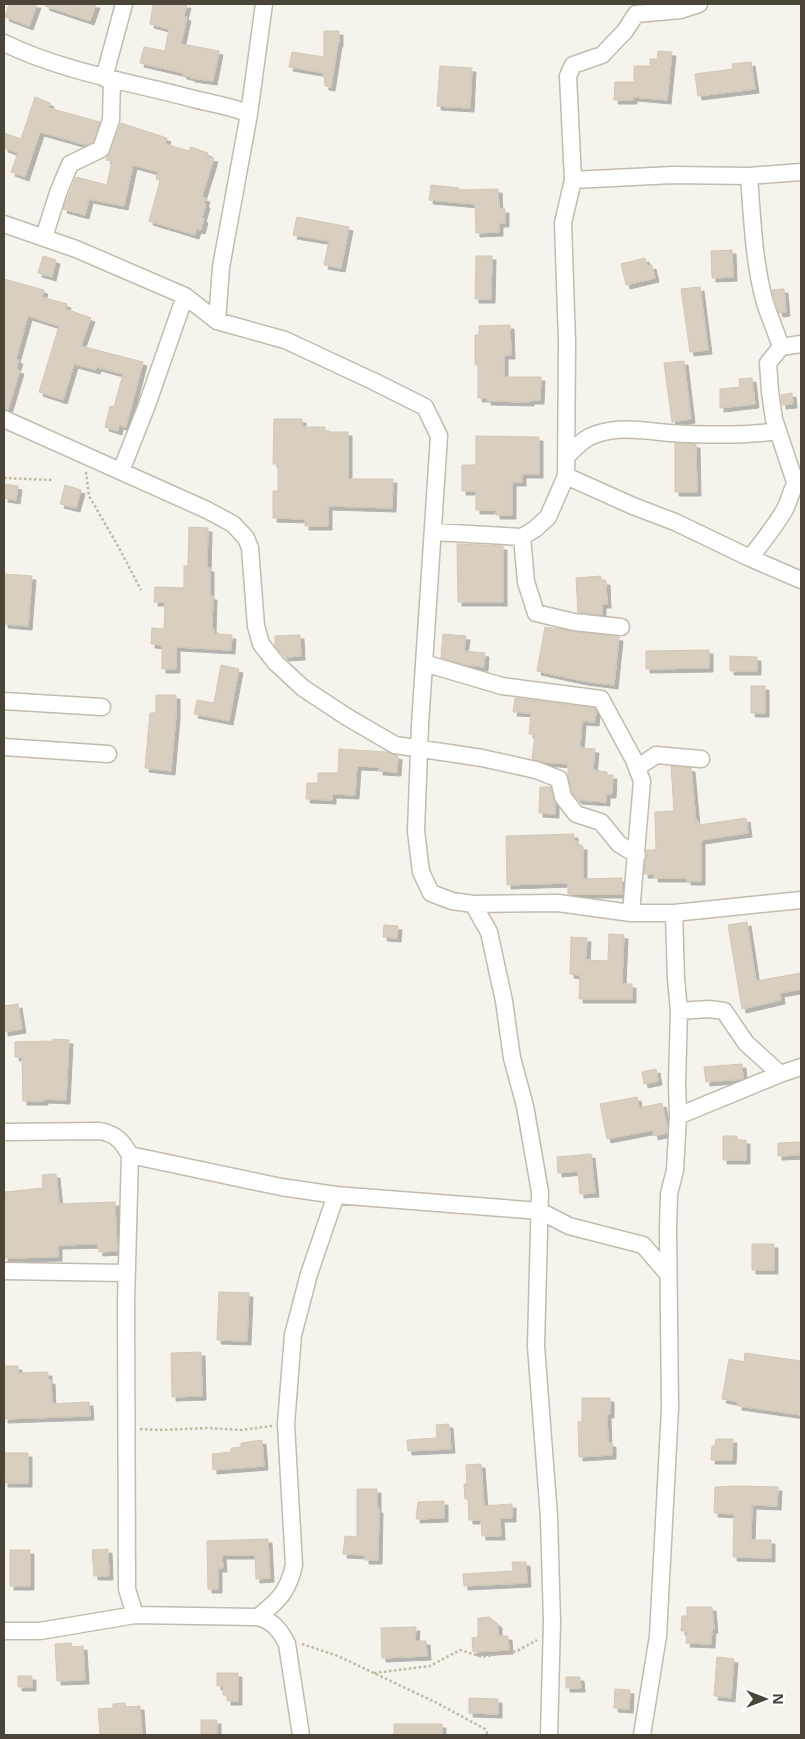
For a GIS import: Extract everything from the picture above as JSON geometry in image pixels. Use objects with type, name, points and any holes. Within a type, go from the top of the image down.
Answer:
[{"type":"street","points":[[44,237],[70,164],[102,149],[111,120],[108,79],[124,4]]},
{"type":"street","points":[[218,321],[221,267],[249,114],[264,4]]},
{"type":"street","points":[[433,532],[522,537],[535,529],[548,517],[566,476],[567,342],[563,223],[573,180],[568,76],[573,65],[602,55],[625,31],[636,14],[682,10],[699,4]]},
{"type":"street","points":[[4,44],[22,52],[108,79],[160,89],[213,104],[233,107],[249,114]]},
{"type":"street","points":[[573,180],[673,175],[749,176],[801,172]]},
{"type":"street","points":[[749,176],[753,227],[761,284],[765,302],[781,347]]},
{"type":"street","points":[[4,224],[44,237],[185,296],[218,321],[285,340],[425,407],[439,436],[424,663],[416,831],[421,872],[431,893],[452,901],[473,904],[558,903],[632,913],[674,913],[801,900]]},
{"type":"street","points":[[122,471],[185,296]]},
{"type":"street","points":[[750,558],[786,507],[798,480],[778,430],[770,392],[768,363],[781,347],[801,344]]},
{"type":"street","points":[[4,418],[223,517],[240,531],[250,548],[257,633],[261,644],[276,663],[304,688],[347,717],[395,745],[482,758],[536,770],[559,779],[563,798],[576,814],[602,822],[619,844],[637,855]]},
{"type":"street","points":[[566,457],[581,443],[595,434],[620,429],[692,434],[757,434],[778,430]]},
{"type":"street","points":[[566,476],[633,506],[675,522],[801,580]]},
{"type":"street","points":[[522,537],[526,582],[536,613],[574,622],[621,627]]},
{"type":"street","points":[[424,663],[502,686],[601,699],[642,781],[632,913]]},
{"type":"street","points":[[4,701],[102,706]]},
{"type":"street","points":[[4,747],[108,754]]},
{"type":"street","points":[[637,768],[656,756],[700,759]]},
{"type":"street","points":[[473,904],[489,932],[504,1001],[512,1058],[524,1106],[540,1192],[536,1346],[549,1517],[552,1631],[549,1735]]},
{"type":"street","points":[[642,1735],[658,1636],[670,1408],[669,1194],[675,1170],[678,1116],[679,1010],[674,913]]},
{"type":"street","points":[[679,1010],[709,1009],[724,1011],[746,1043],[780,1074]]},
{"type":"street","points":[[678,1116],[801,1067]]},
{"type":"street","points":[[4,1132],[100,1131],[112,1133],[123,1141],[130,1155],[126,1273],[127,1589],[135,1615]]},
{"type":"street","points":[[130,1155],[281,1187],[336,1195],[540,1211],[569,1226],[643,1244],[668,1274]]},
{"type":"street","points":[[258,1617],[283,1595],[291,1580],[294,1565],[286,1424],[293,1335],[309,1274],[336,1195]]},
{"type":"street","points":[[4,1271],[126,1273]]},
{"type":"street","points":[[4,1631],[40,1631],[135,1615],[258,1617],[273,1623],[284,1638],[301,1735]]},
{"type":"path","points":[[84,453],[89,496],[118,546],[140,590]]},
{"type":"path","points":[[4,478],[52,480]]},
{"type":"path","points":[[127,1428],[241,1430],[286,1424]]},
{"type":"path","points":[[372,1673],[430,1666],[460,1650],[482,1657],[517,1650],[552,1631]]},
{"type":"path","points":[[284,1638],[338,1656],[437,1703],[485,1728],[488,1735]]},
{"type":"building","points":[[9,4],[37,4],[29,26],[5,17]]},
{"type":"building","points":[[46,4],[96,4],[90,21],[45,6]]},
{"type":"building","points":[[153,4],[187,4],[184,16],[187,17],[181,44],[219,51],[213,81],[191,78],[183,75],[183,73],[140,63],[144,47],[165,51],[169,29],[150,24]]},
{"type":"building","points":[[324,31],[339,31],[339,43],[331,87],[325,86],[324,73],[289,67],[292,52],[324,57]]},
{"type":"building","points":[[658,51],[672,52],[667,100],[633,97],[633,100],[614,100],[615,82],[634,82],[634,66],[650,66],[650,59],[657,59]]},
{"type":"building","points":[[751,62],[755,89],[698,96],[695,74],[733,69],[732,64]]},
{"type":"building","points":[[440,66],[472,68],[470,108],[437,106]]},
{"type":"building","points":[[35,97],[50,103],[49,108],[100,122],[93,142],[86,145],[40,132],[25,177],[11,172],[18,153],[4,148],[4,133],[21,139]]},
{"type":"building","points":[[121,123],[167,138],[165,144],[189,151],[191,147],[208,153],[207,157],[214,158],[202,197],[206,198],[202,218],[204,219],[201,230],[197,229],[195,235],[149,221],[160,181],[156,179],[158,172],[133,165],[124,206],[89,199],[85,215],[63,209],[76,177],[107,185],[112,161],[106,160]]},
{"type":"building","points":[[431,185],[459,188],[459,190],[498,189],[499,209],[505,209],[505,223],[499,223],[499,232],[476,233],[475,204],[429,200]]},
{"type":"building","points":[[297,217],[349,227],[341,268],[324,265],[329,241],[293,235]]},
{"type":"building","points":[[732,250],[733,277],[712,278],[711,251]]},
{"type":"building","points":[[43,256],[56,260],[52,277],[38,273]]},
{"type":"building","points":[[476,256],[492,256],[491,299],[475,299]]},
{"type":"building","points":[[645,258],[647,266],[652,265],[655,278],[626,285],[621,264]]},
{"type":"building","points":[[4,279],[44,290],[42,297],[67,304],[66,309],[91,318],[81,346],[143,362],[126,427],[119,425],[118,431],[105,427],[110,406],[114,407],[123,374],[97,367],[96,370],[74,364],[63,400],[39,392],[59,326],[28,316],[16,359],[19,360],[16,369],[20,370],[8,410],[4,409]]},
{"type":"building","points":[[700,287],[708,350],[690,352],[681,289]]},
{"type":"building","points":[[784,289],[786,312],[779,313],[772,290]]},
{"type":"building","points":[[510,325],[511,355],[504,355],[504,377],[541,377],[540,400],[530,400],[530,402],[487,401],[487,398],[478,398],[478,365],[475,365],[475,335],[479,335],[479,326]]},
{"type":"building","points":[[684,361],[691,419],[672,422],[664,363]]},
{"type":"building","points":[[752,378],[755,404],[720,408],[720,389],[740,387],[739,379]]},
{"type":"building","points":[[792,393],[793,404],[782,405],[781,395]]},
{"type":"building","points":[[274,419],[302,419],[302,427],[325,427],[325,432],[348,432],[348,479],[393,479],[392,508],[328,506],[328,526],[305,526],[305,519],[273,518],[273,491],[278,491],[278,464],[273,464]]},
{"type":"building","points":[[476,436],[539,437],[539,474],[522,474],[522,482],[512,482],[512,515],[496,515],[496,510],[476,510],[476,491],[462,491],[462,465],[476,465]]},
{"type":"building","points":[[675,443],[696,444],[697,492],[675,492]]},
{"type":"building","points":[[4,484],[18,486],[16,500],[4,498]]},
{"type":"building","points":[[65,485],[81,490],[76,508],[60,504]]},
{"type":"building","points":[[189,527],[208,528],[207,568],[210,568],[210,596],[213,596],[212,629],[214,629],[214,634],[232,635],[231,650],[176,647],[176,669],[162,669],[162,645],[151,644],[152,628],[164,629],[165,602],[154,602],[155,587],[184,588],[184,566],[188,566]]},
{"type":"building","points":[[457,544],[503,546],[503,602],[458,602]]},
{"type":"building","points":[[4,574],[32,576],[28,626],[4,624]]},
{"type":"building","points":[[601,576],[601,581],[606,581],[607,604],[602,604],[602,615],[578,612],[576,578]]},
{"type":"building","points":[[545,627],[619,637],[614,685],[583,681],[537,671]]},
{"type":"building","points":[[443,634],[466,636],[464,651],[485,653],[484,667],[467,665],[441,658]]},
{"type":"building","points":[[300,635],[301,656],[285,657],[275,646],[275,636]]},
{"type":"building","points":[[709,650],[709,668],[646,669],[646,651]]},
{"type":"building","points":[[730,656],[757,657],[757,671],[730,671]]},
{"type":"building","points":[[221,665],[239,669],[229,721],[194,714],[197,700],[214,703]]},
{"type":"building","points":[[751,686],[765,686],[765,713],[751,713]]},
{"type":"building","points":[[156,695],[176,695],[171,771],[145,768],[150,713],[156,713]]},
{"type":"building","points":[[515,698],[595,708],[595,722],[582,721],[580,748],[595,749],[593,770],[613,775],[612,794],[606,794],[606,802],[578,800],[572,793],[568,775],[568,764],[542,762],[532,759],[535,735],[529,734],[531,713],[513,712]]},
{"type":"building","points":[[339,749],[387,752],[398,756],[397,772],[379,771],[379,767],[357,766],[355,795],[332,794],[332,800],[306,799],[307,783],[318,783],[318,773],[338,773]]},
{"type":"building","points":[[671,766],[691,768],[696,822],[698,821],[699,825],[746,818],[748,833],[701,840],[701,881],[687,881],[687,878],[654,878],[654,874],[644,874],[646,850],[656,850],[655,812],[674,811]]},
{"type":"building","points":[[540,787],[551,787],[555,803],[555,814],[539,813]]},
{"type":"building","points":[[574,834],[574,841],[577,841],[577,846],[583,846],[583,879],[622,878],[622,894],[568,894],[568,883],[507,885],[506,836]]},
{"type":"building","points":[[747,922],[756,981],[801,973],[801,989],[780,993],[781,1000],[742,1009],[728,925]]},
{"type":"building","points":[[384,925],[398,926],[397,938],[383,937]]},
{"type":"building","points":[[609,934],[624,935],[622,981],[623,984],[632,984],[632,999],[579,999],[580,975],[570,974],[571,937],[587,938],[586,960],[608,961]]},
{"type":"building","points":[[18,1004],[22,1029],[4,1032],[4,1006]]},
{"type":"building","points":[[53,1039],[69,1040],[66,1100],[44,1099],[44,1101],[23,1101],[22,1057],[15,1057],[15,1042],[53,1041]]},
{"type":"building","points":[[742,1064],[743,1079],[706,1082],[704,1067]]},
{"type":"building","points":[[656,1069],[658,1081],[644,1084],[642,1072]]},
{"type":"building","points":[[637,1097],[639,1108],[662,1103],[667,1133],[654,1136],[653,1130],[607,1139],[600,1104]]},
{"type":"building","points":[[723,1136],[737,1136],[737,1140],[746,1140],[746,1160],[723,1160]]},
{"type":"building","points":[[801,1142],[801,1155],[778,1156],[778,1143]]},
{"type":"building","points":[[591,1154],[595,1193],[580,1194],[578,1171],[558,1173],[557,1157]]},
{"type":"building","points":[[56,1174],[59,1204],[115,1202],[117,1251],[99,1252],[98,1244],[58,1245],[58,1257],[4,1258],[5,1192],[43,1188],[42,1175]]},
{"type":"building","points":[[752,1244],[774,1244],[774,1270],[752,1270]]},
{"type":"building","points":[[219,1292],[249,1293],[247,1341],[217,1340]]},
{"type":"building","points":[[201,1352],[202,1396],[172,1397],[171,1353]]},
{"type":"building","points":[[745,1353],[801,1361],[801,1415],[738,1406],[738,1402],[722,1399],[729,1359],[744,1362]]},
{"type":"building","points":[[4,1366],[18,1366],[18,1373],[48,1372],[48,1380],[51,1380],[52,1404],[89,1402],[90,1416],[4,1419]]},
{"type":"building","points":[[582,1398],[610,1398],[610,1414],[607,1414],[608,1443],[612,1443],[612,1455],[579,1457],[578,1422],[582,1421]]},
{"type":"building","points":[[449,1424],[451,1449],[408,1451],[407,1440],[437,1438],[436,1425]]},
{"type":"building","points":[[716,1439],[733,1439],[732,1460],[711,1460],[712,1446],[715,1446]]},
{"type":"building","points":[[262,1440],[264,1466],[213,1470],[212,1454],[231,1452],[231,1448],[241,1447],[241,1443]]},
{"type":"building","points":[[5,1453],[28,1453],[28,1483],[4,1483]]},
{"type":"building","points":[[481,1464],[484,1506],[512,1504],[512,1518],[500,1518],[501,1536],[482,1536],[481,1520],[469,1520],[468,1499],[465,1499],[464,1484],[467,1484],[466,1465]]},
{"type":"building","points":[[715,1487],[778,1487],[777,1506],[752,1505],[751,1540],[771,1540],[771,1558],[733,1557],[734,1514],[714,1513]]},
{"type":"building","points":[[357,1489],[377,1489],[377,1509],[379,1509],[378,1560],[365,1560],[365,1555],[343,1554],[345,1536],[357,1537]]},
{"type":"building","points":[[444,1501],[444,1518],[416,1519],[418,1502]]},
{"type":"building","points":[[268,1539],[270,1578],[256,1579],[255,1555],[222,1555],[223,1568],[218,1568],[218,1589],[208,1589],[207,1541]]},
{"type":"building","points":[[108,1549],[109,1576],[94,1576],[92,1550]]},
{"type":"building","points":[[10,1550],[30,1550],[30,1586],[10,1586]]},
{"type":"building","points":[[512,1562],[526,1562],[527,1583],[464,1586],[463,1574],[513,1571]]},
{"type":"building","points":[[687,1607],[712,1607],[714,1629],[712,1629],[711,1644],[686,1643],[687,1631],[681,1631],[682,1616],[687,1616]]},
{"type":"building","points":[[489,1617],[498,1624],[498,1636],[508,1636],[509,1650],[473,1652],[472,1638],[478,1637],[478,1618]]},
{"type":"building","points":[[416,1627],[415,1641],[426,1641],[427,1656],[382,1658],[381,1628]]},
{"type":"building","points":[[71,1643],[72,1647],[83,1646],[85,1680],[57,1681],[55,1644]]},
{"type":"building","points":[[717,1657],[734,1659],[731,1698],[714,1696]]},
{"type":"building","points":[[217,1673],[238,1673],[238,1701],[227,1701],[227,1695],[223,1695],[223,1686],[217,1686]]},
{"type":"building","points":[[18,1676],[32,1676],[32,1687],[18,1687]]},
{"type":"building","points":[[566,1677],[580,1677],[581,1688],[566,1688]]},
{"type":"building","points":[[615,1689],[630,1690],[629,1709],[614,1708]]},
{"type":"building","points":[[469,1698],[498,1699],[498,1714],[469,1713]]},
{"type":"building","points":[[125,1703],[126,1707],[140,1706],[142,1735],[100,1735],[98,1709],[113,1708],[113,1704]]},
{"type":"building","points":[[201,1720],[217,1720],[217,1735],[201,1735]]},
{"type":"building","points":[[394,1724],[442,1724],[442,1735],[394,1735]]}]
